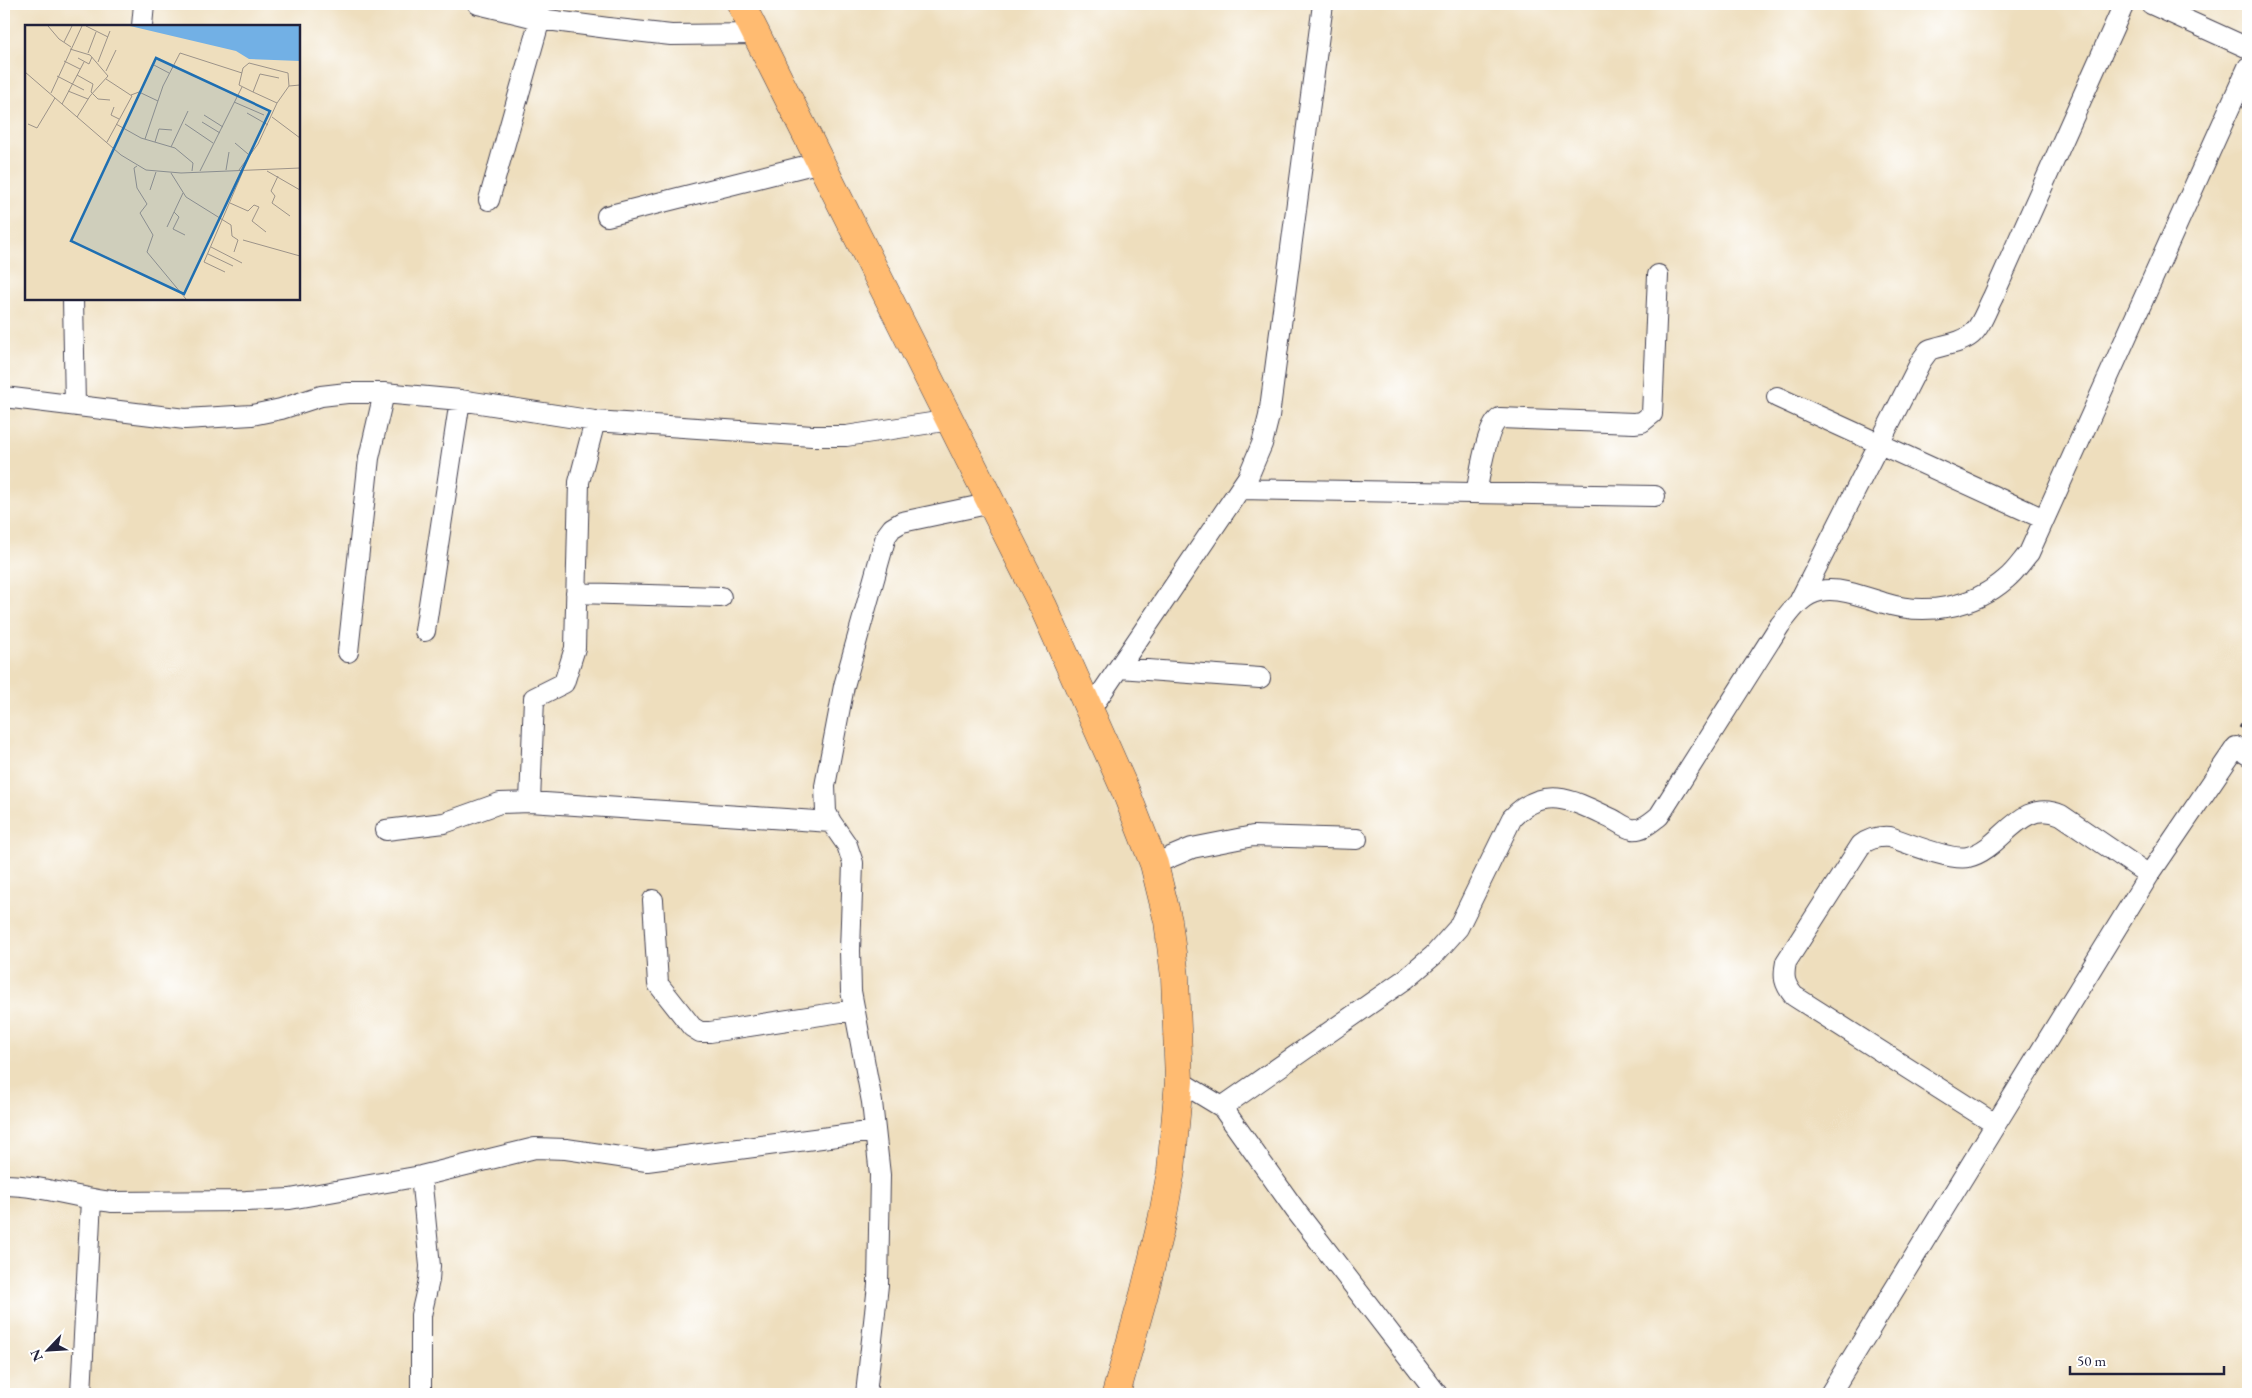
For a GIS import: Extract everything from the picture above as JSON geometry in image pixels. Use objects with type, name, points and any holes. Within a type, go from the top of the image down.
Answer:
[{"type":"highway","points":[[741,4],[1043,606],[1126,792],[1154,864],[1168,921],[1175,977],[1179,1081],[1170,1171],[1162,1220],[1144,1294],[1116,1394]]},
{"type":"street","points":[[142,25],[144,4]]},
{"type":"street","points":[[478,4],[540,20],[671,35],[757,34]]},
{"type":"street","points":[[1090,710],[1248,478],[1262,444],[1269,416],[1323,4]]},
{"type":"street","points":[[1222,1107],[1407,978],[1434,954],[1458,928],[1512,818],[1523,806],[1536,800],[1552,798],[1570,799],[1632,829],[1646,827],[1659,816],[1780,625],[1800,600],[1928,350],[1960,341],[1971,335],[1976,327],[1993,297],[2124,4]]},
{"type":"street","points":[[2151,4],[2248,48]]},
{"type":"street","points":[[489,200],[540,20]]},
{"type":"street","points":[[1800,600],[1820,591],[1835,591],[1860,596],[1898,608],[1928,611],[1954,605],[1983,595],[2007,578],[2029,552],[2248,67]]},
{"type":"street","points":[[606,216],[821,162]]},
{"type":"street","points":[[1476,493],[1490,430],[1496,420],[1500,418],[1634,423],[1648,419],[1652,414],[1658,275]]},
{"type":"street","points":[[74,300],[75,406]]},
{"type":"street","points":[[4,396],[185,418],[215,418],[281,409],[321,396],[347,393],[384,393],[460,400],[595,421],[846,436],[951,420]]},
{"type":"street","points":[[348,652],[369,458],[384,393]]},
{"type":"street","points":[[1777,397],[2044,519]]},
{"type":"street","points":[[425,631],[460,400]]},
{"type":"street","points":[[530,802],[534,698],[564,683],[575,648],[579,482],[595,421]]},
{"type":"street","points":[[1240,489],[1655,496]]},
{"type":"street","points":[[866,1394],[878,1285],[880,1175],[872,1102],[851,992],[850,951],[853,863],[847,845],[831,822],[824,801],[825,786],[841,704],[886,536],[892,528],[902,522],[992,503]]},
{"type":"street","points":[[576,593],[721,597]]},
{"type":"street","points":[[1119,668],[1260,678]]},
{"type":"street","points":[[1830,1394],[2150,875],[2236,748],[2248,755]]},
{"type":"street","points":[[386,830],[444,823],[500,803],[530,802],[831,822]]},
{"type":"street","points":[[1995,1124],[1794,996],[1786,987],[1783,976],[1786,962],[1861,845],[1868,839],[1879,836],[1890,837],[1954,857],[1968,857],[1985,847],[2027,815],[2038,810],[2050,810],[2061,815],[2150,875]]},
{"type":"street","points":[[1154,864],[1192,848],[1253,836],[1356,839]]},
{"type":"street","points":[[653,900],[658,984],[692,1027],[700,1032],[728,1030],[854,1010]]},
{"type":"street","points":[[1179,1081],[1222,1107],[1296,1211],[1437,1394]]},
{"type":"street","points":[[4,1185],[24,1186],[92,1200],[133,1203],[290,1199],[421,1176],[535,1148],[566,1149],[647,1161],[875,1132]]},
{"type":"street","points":[[420,1394],[421,1315],[429,1280],[430,1266],[421,1176]]},
{"type":"street","points":[[82,1394],[92,1200]]}]
